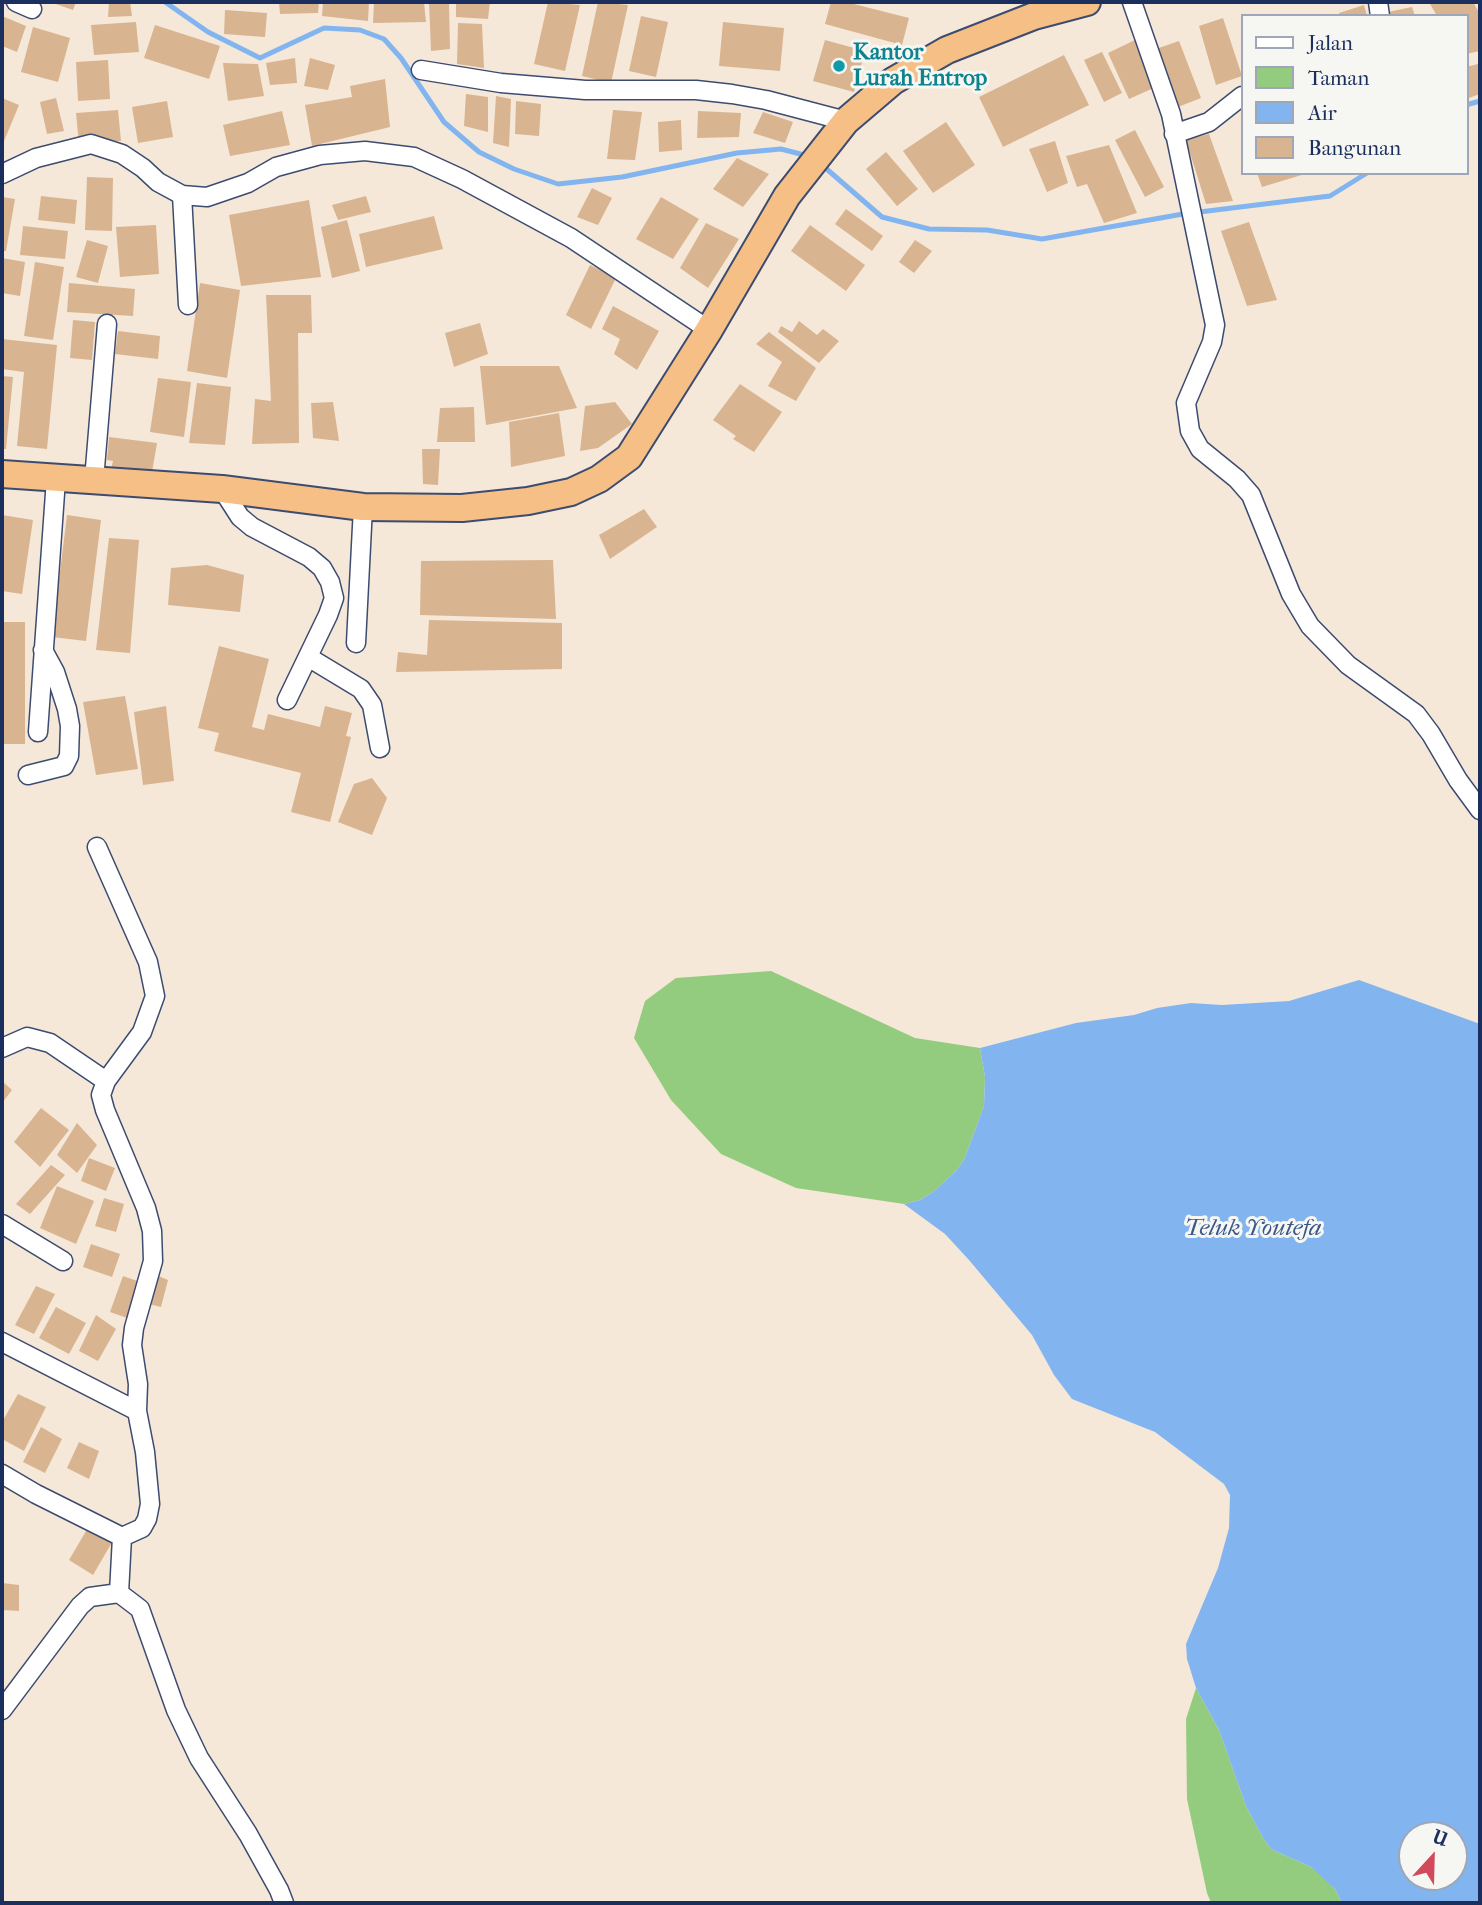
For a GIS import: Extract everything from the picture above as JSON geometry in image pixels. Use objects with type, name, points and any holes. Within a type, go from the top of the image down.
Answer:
[{"type":"highway","points":[[2,474],[222,489],[363,507],[462,508],[528,501],[571,492],[599,479],[629,457],[709,330],[788,196],[846,121],[893,81],[947,50],[1034,16],[1087,2]]},
{"type":"street","points":[[1132,2],[1161,83],[1180,152],[1195,238],[1215,325],[1212,342],[1186,402],[1190,431],[1200,449],[1237,479],[1251,495],[1291,594],[1310,626],[1348,665],[1416,714],[1480,810]]},
{"type":"street","points":[[421,70],[500,83],[585,90],[696,90],[732,94],[846,121]]},
{"type":"street","points":[[1174,134],[1209,122],[1240,98]]},
{"type":"street","points":[[2,174],[36,158],[91,144],[122,154],[158,182],[182,195],[207,197],[248,183],[276,167],[320,156],[365,152],[414,157],[462,179],[571,238],[709,330]]},
{"type":"street","points":[[182,195],[188,305]]},
{"type":"street","points":[[94,480],[107,324]]},
{"type":"street","points":[[38,732],[56,479]]},
{"type":"street","points":[[222,489],[240,517],[252,527],[309,557],[322,568],[330,582],[334,598],[287,700]]},
{"type":"street","points":[[356,643],[363,507]]},
{"type":"street","points":[[28,775],[64,766],[69,756],[71,726],[67,709],[55,671],[43,650]]},
{"type":"street","points":[[308,657],[361,690],[372,705],[380,748]]},
{"type":"street","points":[[2,1474],[36,1494],[122,1536],[142,1528],[147,1519],[150,1504],[145,1452],[137,1411],[138,1384],[132,1345],[134,1328],[153,1261],[152,1231],[146,1208],[101,1095],[106,1081],[142,1032],[156,996],[148,961],[97,848]]},
{"type":"street","points":[[2,1048],[27,1037],[50,1043],[106,1081]]},
{"type":"street","points":[[2,1224],[63,1261]]},
{"type":"street","points":[[2,1342],[137,1411]]},
{"type":"street","points":[[119,1593],[122,1536]]},
{"type":"street","points":[[2,1710],[80,1606],[90,1597],[119,1593],[140,1609],[176,1710],[194,1746],[248,1834],[284,1903]]},
{"type":"green space","points":[[771,971],[915,1038],[980,1048],[985,1077],[984,1106],[964,1160],[933,1192],[920,1200],[904,1204],[796,1188],[721,1154],[671,1100],[634,1038],[645,1001],[676,978]]},
{"type":"green space","points":[[1196,1688],[1219,1730],[1246,1806],[1263,1838],[1271,1849],[1311,1867],[1325,1878],[1342,1903],[1211,1903],[1187,1799],[1186,1719]]},
{"type":"water","name":"Teluk Youtefa","points":[[1359,980],[1480,1024],[1480,1903],[1342,1903],[1335,1889],[1311,1867],[1271,1849],[1246,1806],[1219,1730],[1196,1688],[1187,1659],[1186,1644],[1218,1568],[1229,1528],[1230,1495],[1224,1484],[1155,1432],[1072,1399],[1054,1375],[1032,1335],[969,1260],[945,1234],[904,1204],[920,1200],[933,1192],[964,1160],[984,1106],[985,1077],[980,1048],[1076,1023],[1134,1015],[1157,1008],[1191,1003],[1222,1005],[1289,1001]]},
{"type":"building","points":[[50,2],[76,2],[73,10]]},
{"type":"building","points":[[109,2],[130,2],[132,16],[108,17]]},
{"type":"building","points":[[279,2],[319,2],[318,13],[280,14]]},
{"type":"building","points":[[323,2],[369,2],[368,21],[322,16]]},
{"type":"building","points":[[374,2],[424,2],[426,22],[373,23]]},
{"type":"building","points":[[429,2],[449,2],[450,49],[431,51]]},
{"type":"building","points":[[456,2],[490,2],[488,19],[456,17]]},
{"type":"building","points":[[548,2],[580,5],[565,71],[534,64]]},
{"type":"building","points":[[598,2],[628,5],[611,83],[582,76]]},
{"type":"building","points":[[831,2],[846,2],[909,18],[902,45],[825,24]]},
{"type":"building","points":[[1429,2],[1473,2],[1480,14],[1480,51],[1468,54],[1468,14],[1436,14]]},
{"type":"building","points":[[1364,5],[1366,14],[1339,14]]},
{"type":"building","points":[[1412,7],[1414,14],[1388,14]]},
{"type":"building","points":[[225,10],[267,13],[265,37],[224,34]]},
{"type":"building","points":[[2,16],[26,26],[17,52],[2,46]]},
{"type":"building","points":[[641,16],[668,22],[656,77],[629,71]]},
{"type":"building","points":[[1223,18],[1240,77],[1216,85],[1199,26]]},
{"type":"building","points":[[136,22],[139,52],[94,55],[91,25]]},
{"type":"building","points":[[723,22],[784,28],[780,71],[719,66]]},
{"type":"building","points":[[458,23],[482,24],[484,68],[457,64]]},
{"type":"building","points":[[155,25],[220,46],[209,79],[144,58]]},
{"type":"building","points":[[33,27],[70,38],[58,82],[21,72]]},
{"type":"building","points":[[1137,39],[1158,86],[1129,99],[1108,53]]},
{"type":"building","name":"Kantor Lurah Entrop","points":[[825,40],[865,51],[854,92],[813,81]]},
{"type":"building","points":[[1179,41],[1201,98],[1178,107],[1156,49]]},
{"type":"building","points":[[1102,52],[1122,93],[1104,102],[1084,60]]},
{"type":"building","points":[[1064,55],[1089,105],[1003,147],[979,97]]},
{"type":"building","points":[[295,58],[297,83],[270,85],[266,63]]},
{"type":"building","points":[[310,58],[335,65],[328,90],[304,86]]},
{"type":"building","points":[[108,60],[110,99],[78,101],[76,62]]},
{"type":"building","points":[[223,63],[258,64],[264,96],[228,101]]},
{"type":"building","points":[[1478,64],[1480,94],[1468,98],[1468,66]]},
{"type":"building","points":[[385,79],[390,127],[312,146],[305,105],[352,97],[350,86]]},
{"type":"building","points":[[466,94],[488,97],[488,132],[464,126]]},
{"type":"building","points":[[496,96],[511,99],[509,147],[493,143]]},
{"type":"building","points":[[2,98],[19,105],[2,146]]},
{"type":"building","points":[[56,98],[64,131],[47,134],[40,102]]},
{"type":"building","points":[[167,101],[173,137],[138,143],[132,107]]},
{"type":"building","points":[[516,101],[541,104],[539,136],[515,134]]},
{"type":"building","points":[[118,110],[121,141],[79,144],[76,113]]},
{"type":"building","points":[[613,110],[642,112],[635,160],[607,159]]},
{"type":"building","points":[[282,111],[290,145],[230,156],[223,125]]},
{"type":"building","points":[[698,111],[741,113],[739,137],[697,138]]},
{"type":"building","points":[[763,112],[793,122],[785,143],[753,133]]},
{"type":"building","points":[[681,120],[682,150],[659,152],[658,122]]},
{"type":"building","points":[[946,122],[975,165],[933,193],[903,151]]},
{"type":"building","points":[[1135,130],[1164,187],[1145,197],[1115,140]]},
{"type":"building","points":[[1209,134],[1233,201],[1206,204],[1186,140]]},
{"type":"building","points":[[1055,141],[1068,183],[1047,192],[1029,149]]},
{"type":"building","points":[[1109,145],[1137,213],[1104,223],[1087,184],[1077,187],[1066,156]]},
{"type":"building","points":[[886,152],[918,189],[897,206],[866,169]]},
{"type":"building","points":[[737,158],[769,174],[743,207],[713,189]]},
{"type":"building","points":[[1258,175],[1302,175],[1262,187]]},
{"type":"building","points":[[87,177],[113,178],[112,231],[85,230]]},
{"type":"building","points":[[592,188],[612,198],[598,225],[577,217]]},
{"type":"building","points":[[41,196],[77,200],[75,224],[38,220]]},
{"type":"building","points":[[366,196],[371,212],[338,220],[332,205]]},
{"type":"building","points":[[2,197],[15,199],[6,251],[2,251]]},
{"type":"building","points":[[661,197],[699,219],[673,259],[636,239]]},
{"type":"building","points":[[309,200],[321,277],[241,286],[229,215]]},
{"type":"building","points":[[846,209],[883,236],[872,251],[835,224]]},
{"type":"building","points":[[434,216],[443,249],[366,267],[359,234]]},
{"type":"building","points":[[347,220],[360,271],[332,278],[321,227]]},
{"type":"building","points":[[1249,222],[1277,300],[1247,306],[1221,231]]},
{"type":"building","points":[[706,223],[739,239],[708,288],[680,268]]},
{"type":"building","points":[[156,225],[159,274],[120,277],[116,227]]},
{"type":"building","points":[[810,225],[865,265],[846,291],[791,251]]},
{"type":"building","points":[[23,226],[68,231],[65,259],[20,255]]},
{"type":"building","points":[[87,240],[108,246],[98,283],[76,277]]},
{"type":"building","points":[[915,240],[932,251],[914,273],[899,262]]},
{"type":"building","points":[[2,258],[25,262],[20,296],[2,293]]},
{"type":"building","points":[[35,262],[64,267],[53,340],[24,336]]},
{"type":"building","points":[[590,265],[616,278],[591,329],[566,315]]},
{"type":"building","points":[[69,283],[135,289],[133,316],[67,312]]},
{"type":"building","points":[[200,283],[240,290],[227,378],[187,371]]},
{"type":"building","points":[[266,295],[311,295],[312,333],[298,333],[299,443],[252,444],[255,399],[271,401]]},
{"type":"building","points":[[613,306],[659,331],[637,370],[614,354],[620,339],[602,329]]},
{"type":"building","points":[[73,320],[95,322],[92,360],[70,358]]},
{"type":"building","points":[[799,321],[817,335],[823,329],[839,341],[819,363],[778,332],[781,326],[792,332]]},
{"type":"building","points":[[480,323],[488,354],[454,367],[445,333]]},
{"type":"building","points":[[118,331],[160,336],[158,359],[115,354]]},
{"type":"building","points":[[769,332],[816,368],[796,401],[768,386],[782,362],[756,344]]},
{"type":"building","points":[[2,339],[57,345],[47,449],[17,446],[24,372],[2,369]]},
{"type":"building","points":[[480,366],[559,366],[577,408],[486,425]]},
{"type":"building","points":[[2,376],[13,377],[6,449],[2,449]]},
{"type":"building","points":[[158,378],[191,382],[184,437],[150,432]]},
{"type":"building","points":[[197,383],[231,387],[225,445],[189,443]]},
{"type":"building","points":[[740,384],[782,412],[754,452],[733,439],[736,436],[713,420]]},
{"type":"building","points":[[333,402],[339,441],[313,438],[311,403]]},
{"type":"building","points":[[615,402],[632,424],[598,448],[580,451],[585,406]]},
{"type":"building","points":[[474,407],[475,442],[437,442],[440,408]]},
{"type":"building","points":[[559,413],[565,456],[511,467],[509,422]]},
{"type":"building","points":[[109,437],[157,443],[152,472],[111,469],[113,461],[107,460]]},
{"type":"building","points":[[422,449],[440,449],[438,485],[423,484]]},
{"type":"building","points":[[644,509],[657,527],[610,559],[599,535]]},
{"type":"building","points":[[2,515],[33,520],[22,594],[2,591]]},
{"type":"building","points":[[67,515],[101,520],[86,641],[52,637]]},
{"type":"building","points":[[109,538],[139,540],[130,653],[96,650]]},
{"type":"building","points":[[553,560],[556,619],[420,615],[421,561]]},
{"type":"building","points":[[207,565],[244,575],[240,612],[168,605],[171,568]]},
{"type":"building","points":[[429,620],[562,623],[562,669],[396,672],[398,652],[427,655]]},
{"type":"building","points":[[2,622],[25,622],[25,744],[2,744]]},
{"type":"building","points":[[219,646],[269,659],[252,727],[264,730],[268,714],[320,727],[325,706],[352,713],[346,736],[351,737],[330,822],[291,812],[301,773],[214,751],[219,733],[198,728]]},
{"type":"building","points":[[125,696],[138,769],[96,775],[83,702]]},
{"type":"building","points":[[166,706],[174,781],[143,785],[134,712]]},
{"type":"building","points":[[372,778],[387,798],[372,835],[338,822],[354,784]]},
{"type":"building","points":[[2,1081],[12,1090],[2,1103]]},
{"type":"building","points":[[41,1108],[69,1130],[40,1167],[14,1142]]},
{"type":"building","points":[[77,1123],[97,1145],[77,1173],[57,1155]]},
{"type":"building","points":[[89,1158],[115,1168],[106,1191],[81,1181]]},
{"type":"building","points":[[51,1165],[65,1175],[30,1214],[16,1204]]},
{"type":"building","points":[[57,1186],[94,1201],[76,1244],[40,1228]]},
{"type":"building","points":[[104,1198],[124,1204],[116,1232],[95,1226]]},
{"type":"building","points":[[91,1244],[120,1254],[112,1277],[83,1267]]},
{"type":"building","points":[[156,1275],[168,1280],[161,1307],[149,1304]]},
{"type":"building","points":[[123,1276],[143,1283],[130,1319],[110,1312]]},
{"type":"building","points":[[36,1286],[55,1294],[34,1334],[15,1325]]},
{"type":"building","points":[[56,1307],[86,1323],[69,1354],[39,1338]]},
{"type":"building","points":[[96,1315],[116,1329],[98,1361],[79,1351]]},
{"type":"building","points":[[18,1394],[46,1407],[24,1451],[2,1439],[2,1422]]},
{"type":"building","points":[[41,1427],[62,1439],[45,1473],[23,1462]]},
{"type":"building","points":[[79,1442],[99,1451],[89,1479],[67,1468]]},
{"type":"building","points":[[89,1526],[114,1539],[93,1575],[69,1560]]},
{"type":"building","points":[[2,1583],[19,1585],[19,1611],[2,1610]]},
{"type":"waterway","points":[[165,2],[208,32],[260,58],[324,28],[360,30],[384,39],[401,58],[444,122],[479,152],[514,169],[558,184],[622,177],[737,153],[781,149],[808,156]]},
{"type":"waterway","points":[[1468,104],[1480,101]]},
{"type":"waterway","points":[[822,165],[882,217],[929,229],[987,230],[1042,239],[1183,214],[1330,196],[1364,175]]},
{"type":"place","name":"Kantor Lurah Entrop","points":[[839,66]]}]
